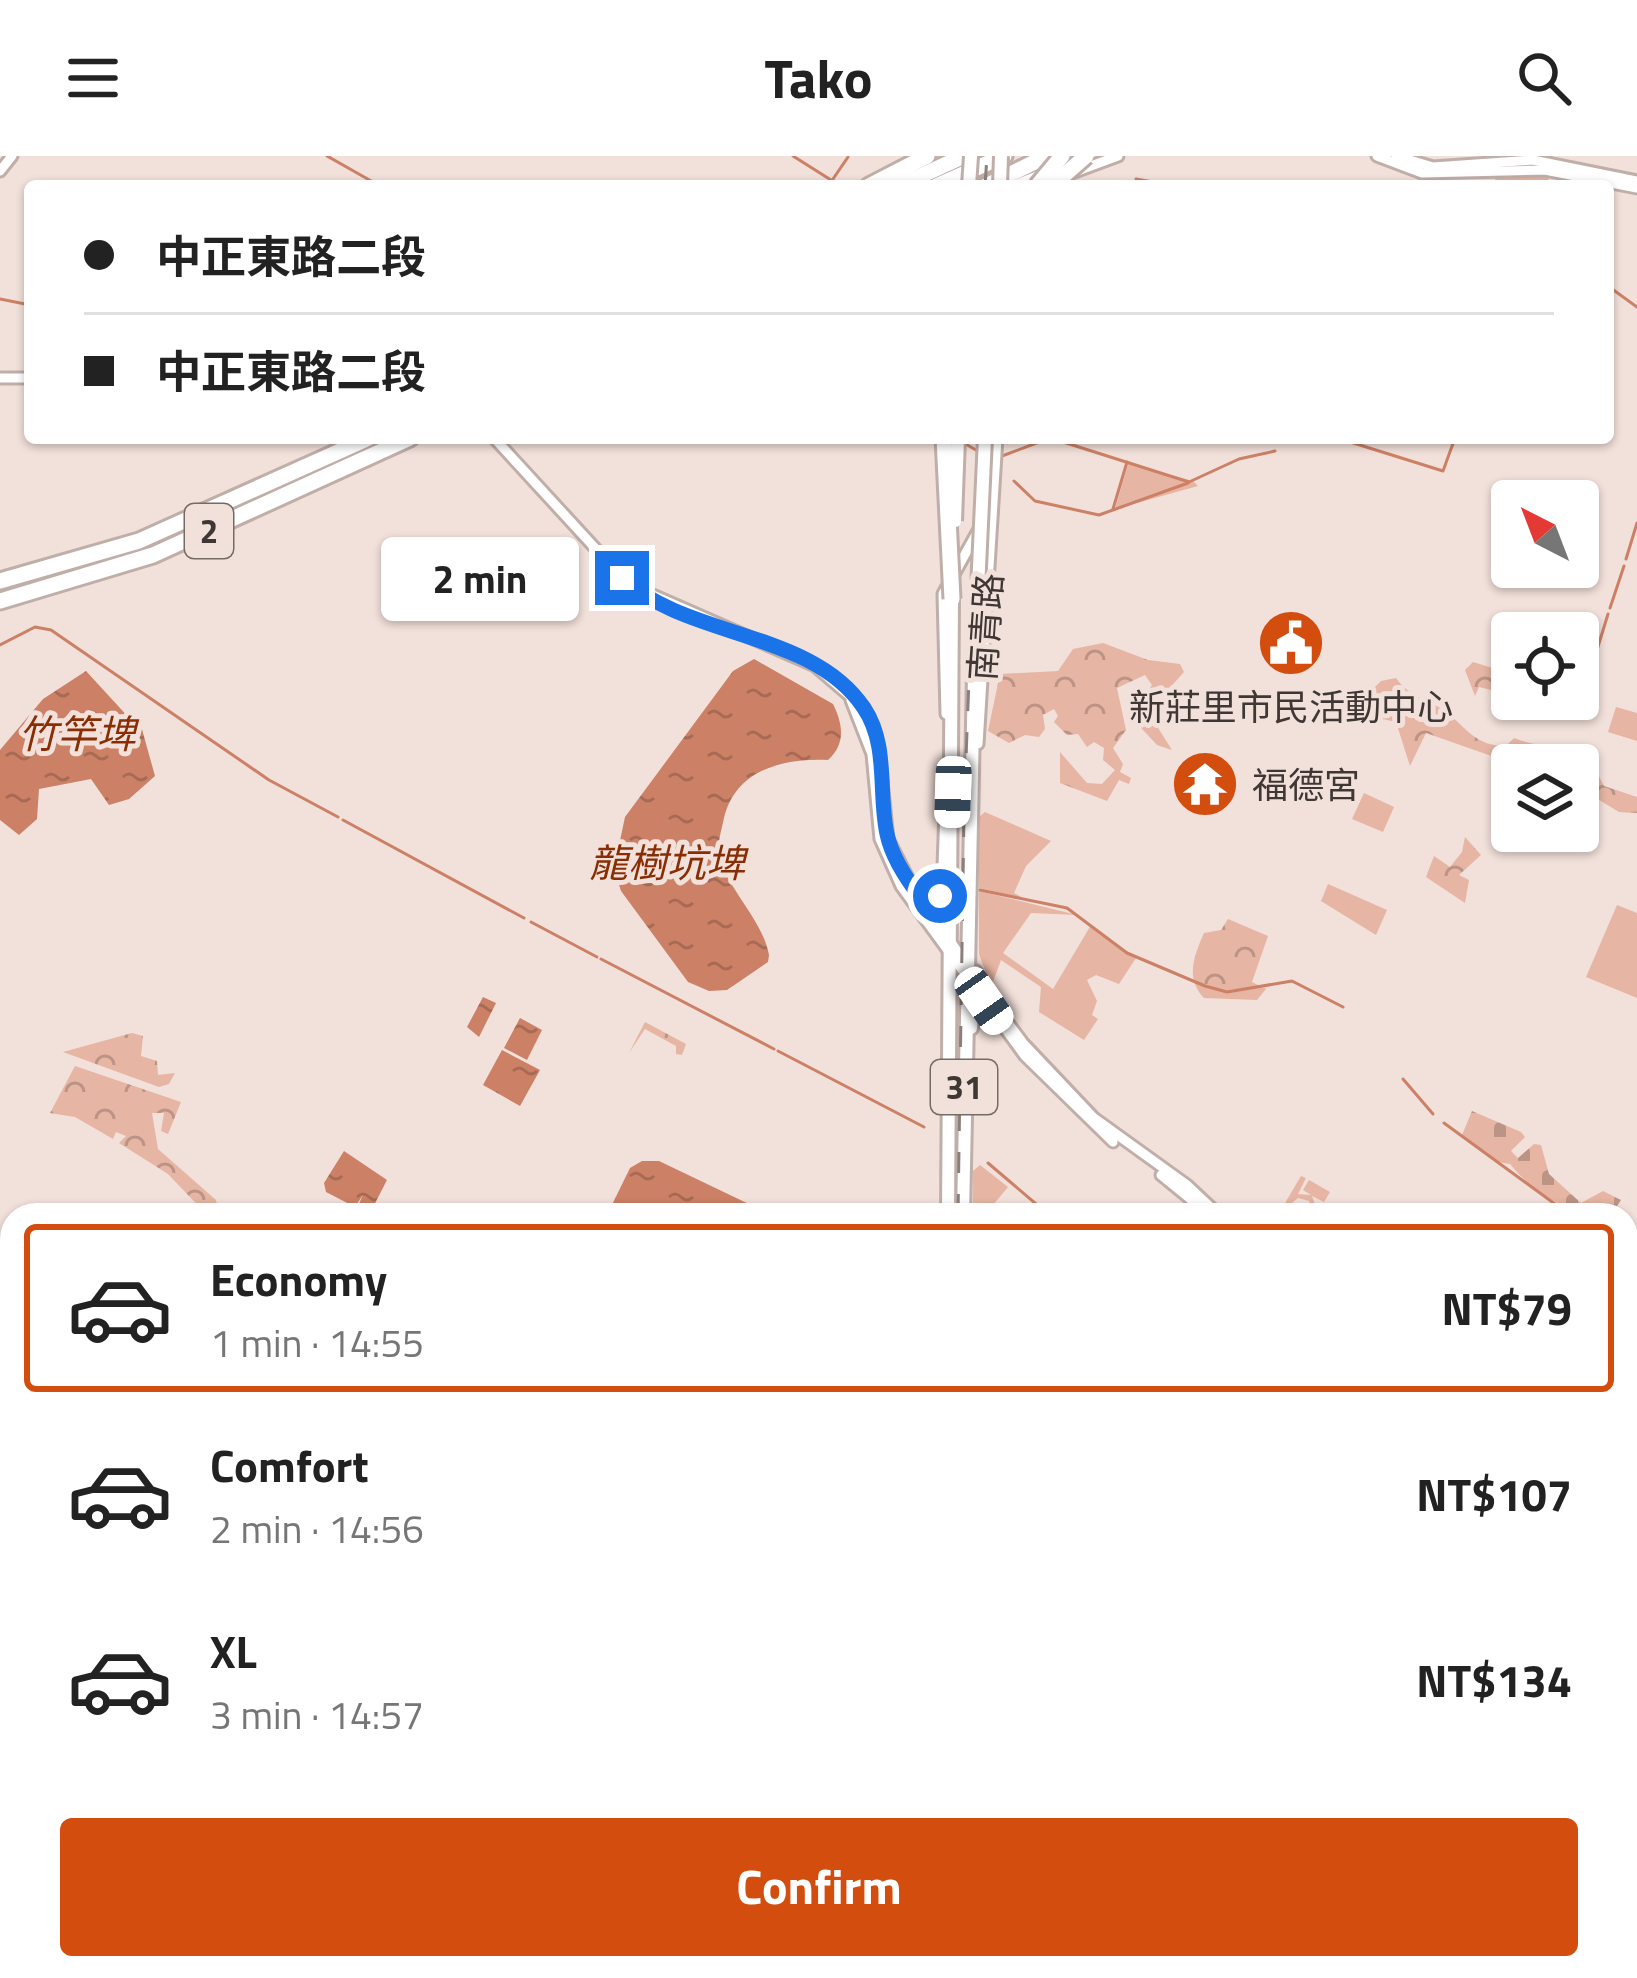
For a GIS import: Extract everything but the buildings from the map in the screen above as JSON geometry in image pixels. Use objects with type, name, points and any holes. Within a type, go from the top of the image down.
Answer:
[{"type":"highway","points":[[876,180],[910,156]]},
{"type":"highway","points":[[880,180],[927,156]]},
{"type":"highway","points":[[913,180],[968,156]]},
{"type":"highway","points":[[949,180],[1003,156]]},
{"type":"highway","points":[[998,180],[1048,156]]},
{"type":"highway","points":[[1040,180],[1062,156]]},
{"type":"highway","points":[[1059,180],[1089,156]]},
{"type":"highway","name":"2","points":[[0,581],[139,541],[357,444]]},
{"type":"highway","name":"2","points":[[0,601],[153,555],[397,444]]},
{"type":"highway","points":[[942,444],[952,599]]},
{"type":"main road","points":[[0,171],[12,156]]},
{"type":"main road","points":[[1044,180],[1089,156]]},
{"type":"main road","points":[[1048,180],[1118,156]]},
{"type":"main road","points":[[1377,156],[1422,173],[1545,170],[1606,180]]},
{"type":"main road","points":[[1396,156],[1433,166],[1532,160],[1637,185]]},
{"type":"main road","points":[[500,444],[628,584],[815,666],[864,708],[878,742],[888,839],[945,938],[945,1203]]},
{"type":"main road","name":"南青路","points":[[945,938],[955,750],[952,599],[958,444]]},
{"type":"main road","name":"南青路","points":[[970,972],[985,444]]},
{"type":"main road","name":"南青路","points":[[945,938],[943,594],[994,506],[998,444]]},
{"type":"main road","name":"南青路","points":[[978,668],[988,521]]},
{"type":"main road","points":[[974,652],[978,668]]},
{"type":"main road","name":"31","points":[[967,1203],[978,668]]},
{"type":"main road","points":[[846,690],[867,732],[880,838],[890,866],[1051,1075],[1123,1142],[1187,1184],[1207,1203]]},
{"type":"main road","points":[[922,899],[943,891]]},
{"type":"main road","name":"31","points":[[945,938],[945,1203]]},
{"type":"main road","points":[[970,972],[1000,1025],[1090,1123],[1194,1203]]},
{"type":"main road","points":[[967,1203],[970,972]]},
{"type":"main road","points":[[971,1034],[984,1020],[1000,1025]]},
{"type":"main road","points":[[943,1079],[948,1059]]},
{"type":"green space","points":[[1496,175],[1549,177],[1548,180],[1495,180]]},
{"type":"green space","points":[[1128,464],[1193,481],[1198,486],[1115,509]]},
{"type":"green space","points":[[1103,643],[1148,660],[1180,664],[1184,672],[1148,712],[1172,750],[1157,745],[1131,717],[1152,685],[1145,675],[1117,688],[1126,730],[1113,748],[1123,764],[1120,772],[1131,778],[1129,784],[1119,780],[1107,801],[1060,783],[1060,752],[1087,783],[1102,784],[1115,770],[1103,760],[1104,748],[1094,742],[1087,747],[1078,734],[1067,735],[1054,722],[1058,716],[1054,709],[1043,715],[1045,729],[1039,737],[1025,735],[1009,743],[988,731],[1000,674],[1058,671],[1073,649]]},
{"type":"green space","points":[[1473,662],[1491,668],[1491,690],[1479,687],[1475,696],[1465,670]]},
{"type":"green space","points":[[1396,678],[1439,707],[1472,735],[1493,744],[1491,756],[1426,733],[1410,766],[1396,722],[1329,707],[1337,698],[1370,702],[1370,692],[1381,681]]},
{"type":"green space","points":[[1616,707],[1637,713],[1637,741],[1608,732]]},
{"type":"green space","points":[[1599,776],[1604,786],[1637,797],[1637,813],[1619,812],[1599,800]]},
{"type":"green space","points":[[1364,793],[1394,807],[1383,832],[1352,819]]},
{"type":"green space","points":[[985,812],[1051,841],[1026,866],[1014,893],[1023,898],[979,888],[979,817]]},
{"type":"green space","points":[[1465,837],[1481,855],[1459,875],[1469,880],[1465,903],[1426,877],[1434,856],[1450,867],[1462,852]]},
{"type":"green space","points":[[1328,884],[1387,910],[1376,935],[1321,901]]},
{"type":"green space","points":[[979,891],[1077,915],[1031,913],[1003,953],[1053,989],[1091,925],[1136,958],[1119,984],[1096,975],[1087,980],[1097,1001],[1092,1015],[1098,1019],[1084,1040],[1039,1012],[1041,987],[1001,960],[991,987],[979,954]]},
{"type":"green space","points":[[1617,905],[1637,913],[1637,998],[1586,977]]},
{"type":"green space","points":[[1228,919],[1268,936],[1252,982],[1266,989],[1257,1000],[1204,998],[1195,983],[1195,958],[1204,933],[1221,930]]},
{"type":"green space","points":[[645,1022],[686,1044],[682,1055],[676,1054],[676,1046],[645,1029],[629,1053]]},
{"type":"green space","points":[[132,1033],[143,1036],[141,1056],[157,1061],[158,1075],[175,1073],[169,1084],[159,1087],[63,1052]]},
{"type":"green space","points":[[75,1066],[181,1102],[168,1134],[161,1131],[164,1113],[152,1113],[158,1149],[217,1203],[196,1203],[168,1174],[119,1143],[126,1136],[116,1132],[113,1139],[75,1117],[50,1113]]},
{"type":"green space","points":[[1472,1111],[1521,1132],[1525,1137],[1511,1151],[1518,1158],[1534,1144],[1541,1145],[1549,1174],[1581,1203],[1555,1202],[1510,1164],[1497,1162],[1462,1135]]},
{"type":"green space","points":[[980,1165],[1008,1187],[995,1203],[973,1203],[973,1171]]},
{"type":"green space","points":[[1301,1176],[1306,1178],[1298,1194],[1311,1195],[1303,1190],[1309,1180],[1330,1192],[1324,1202],[1312,1196],[1315,1203],[1298,1198],[1285,1203]]},
{"type":"green space","points":[[1603,1191],[1619,1203],[1581,1203]]},
{"type":"water","name":"龍樹坑埤","points":[[754,659],[833,704],[841,726],[840,741],[828,760],[795,761],[764,770],[730,801],[719,854],[769,955],[768,962],[727,990],[709,991],[688,982],[621,891],[614,869],[625,817],[733,671]]},
{"type":"water","name":"竹竿埤","points":[[86,671],[131,720],[138,715],[155,776],[129,799],[109,805],[91,779],[39,789],[37,819],[19,835],[0,820],[0,750],[43,699]]},
{"type":"water","points":[[483,997],[496,1003],[479,1037],[467,1027]]},
{"type":"water","points":[[520,1018],[542,1030],[527,1060],[504,1048]]},
{"type":"water","points":[[502,1050],[540,1070],[520,1106],[483,1085]]},
{"type":"water","points":[[344,1151],[387,1180],[375,1203],[359,1203],[363,1195],[358,1203],[347,1203],[326,1192],[324,1183]]},
{"type":"water","points":[[642,1161],[659,1161],[747,1203],[613,1203],[630,1168]]},
{"type":"waterway","points":[[327,156],[369,180]]},
{"type":"waterway","points":[[793,156],[831,180]]},
{"type":"waterway","points":[[833,179],[848,157]]},
{"type":"waterway","points":[[1136,179],[1142,180]]},
{"type":"waterway","points":[[1614,290],[1637,307]]},
{"type":"waterway","points":[[0,299],[24,304]]},
{"type":"waterway","points":[[966,444],[981,453]]},
{"type":"waterway","points":[[1002,456],[1034,444]]},
{"type":"waterway","points":[[1069,444],[1189,482],[1239,459],[1275,451]]},
{"type":"waterway","points":[[1357,444],[1443,471],[1453,444]]},
{"type":"waterway","points":[[1113,509],[1127,462]]},
{"type":"waterway","points":[[1014,481],[1035,501],[1099,515],[1188,483]]},
{"type":"waterway","points":[[1626,559],[1637,523]]},
{"type":"waterway","points":[[1610,608],[1624,566]]},
{"type":"waterway","points":[[1599,643],[1608,614]]},
{"type":"waterway","points":[[0,645],[35,627],[51,630],[269,780],[338,817]]},
{"type":"waterway","points":[[343,820],[524,918]]},
{"type":"waterway","points":[[980,890],[1067,908],[1127,953],[1205,986],[1227,992],[1292,981],[1343,1007]]},
{"type":"waterway","points":[[531,922],[597,957]]},
{"type":"waterway","points":[[601,959],[774,1049]]},
{"type":"waterway","points":[[778,1051],[924,1127]]},
{"type":"waterway","points":[[1403,1079],[1433,1114]]},
{"type":"waterway","points":[[1444,1123],[1554,1203]]},
{"type":"waterway","points":[[988,1163],[1035,1203]]},
{"type":"railway","points":[[985,180],[987,156]]},
{"type":"railway","points":[[958,1203],[964,812],[978,444]]},
{"type":"place","name":"新莊里市民活動中心","points":[[1291,643]]},
{"type":"place","name":"福德宮","points":[[1205,784]]},
{"type":"route","points":[[622,578],[653,598],[815,666],[864,708],[878,742],[888,839],[922,899],[940,896]]}]
